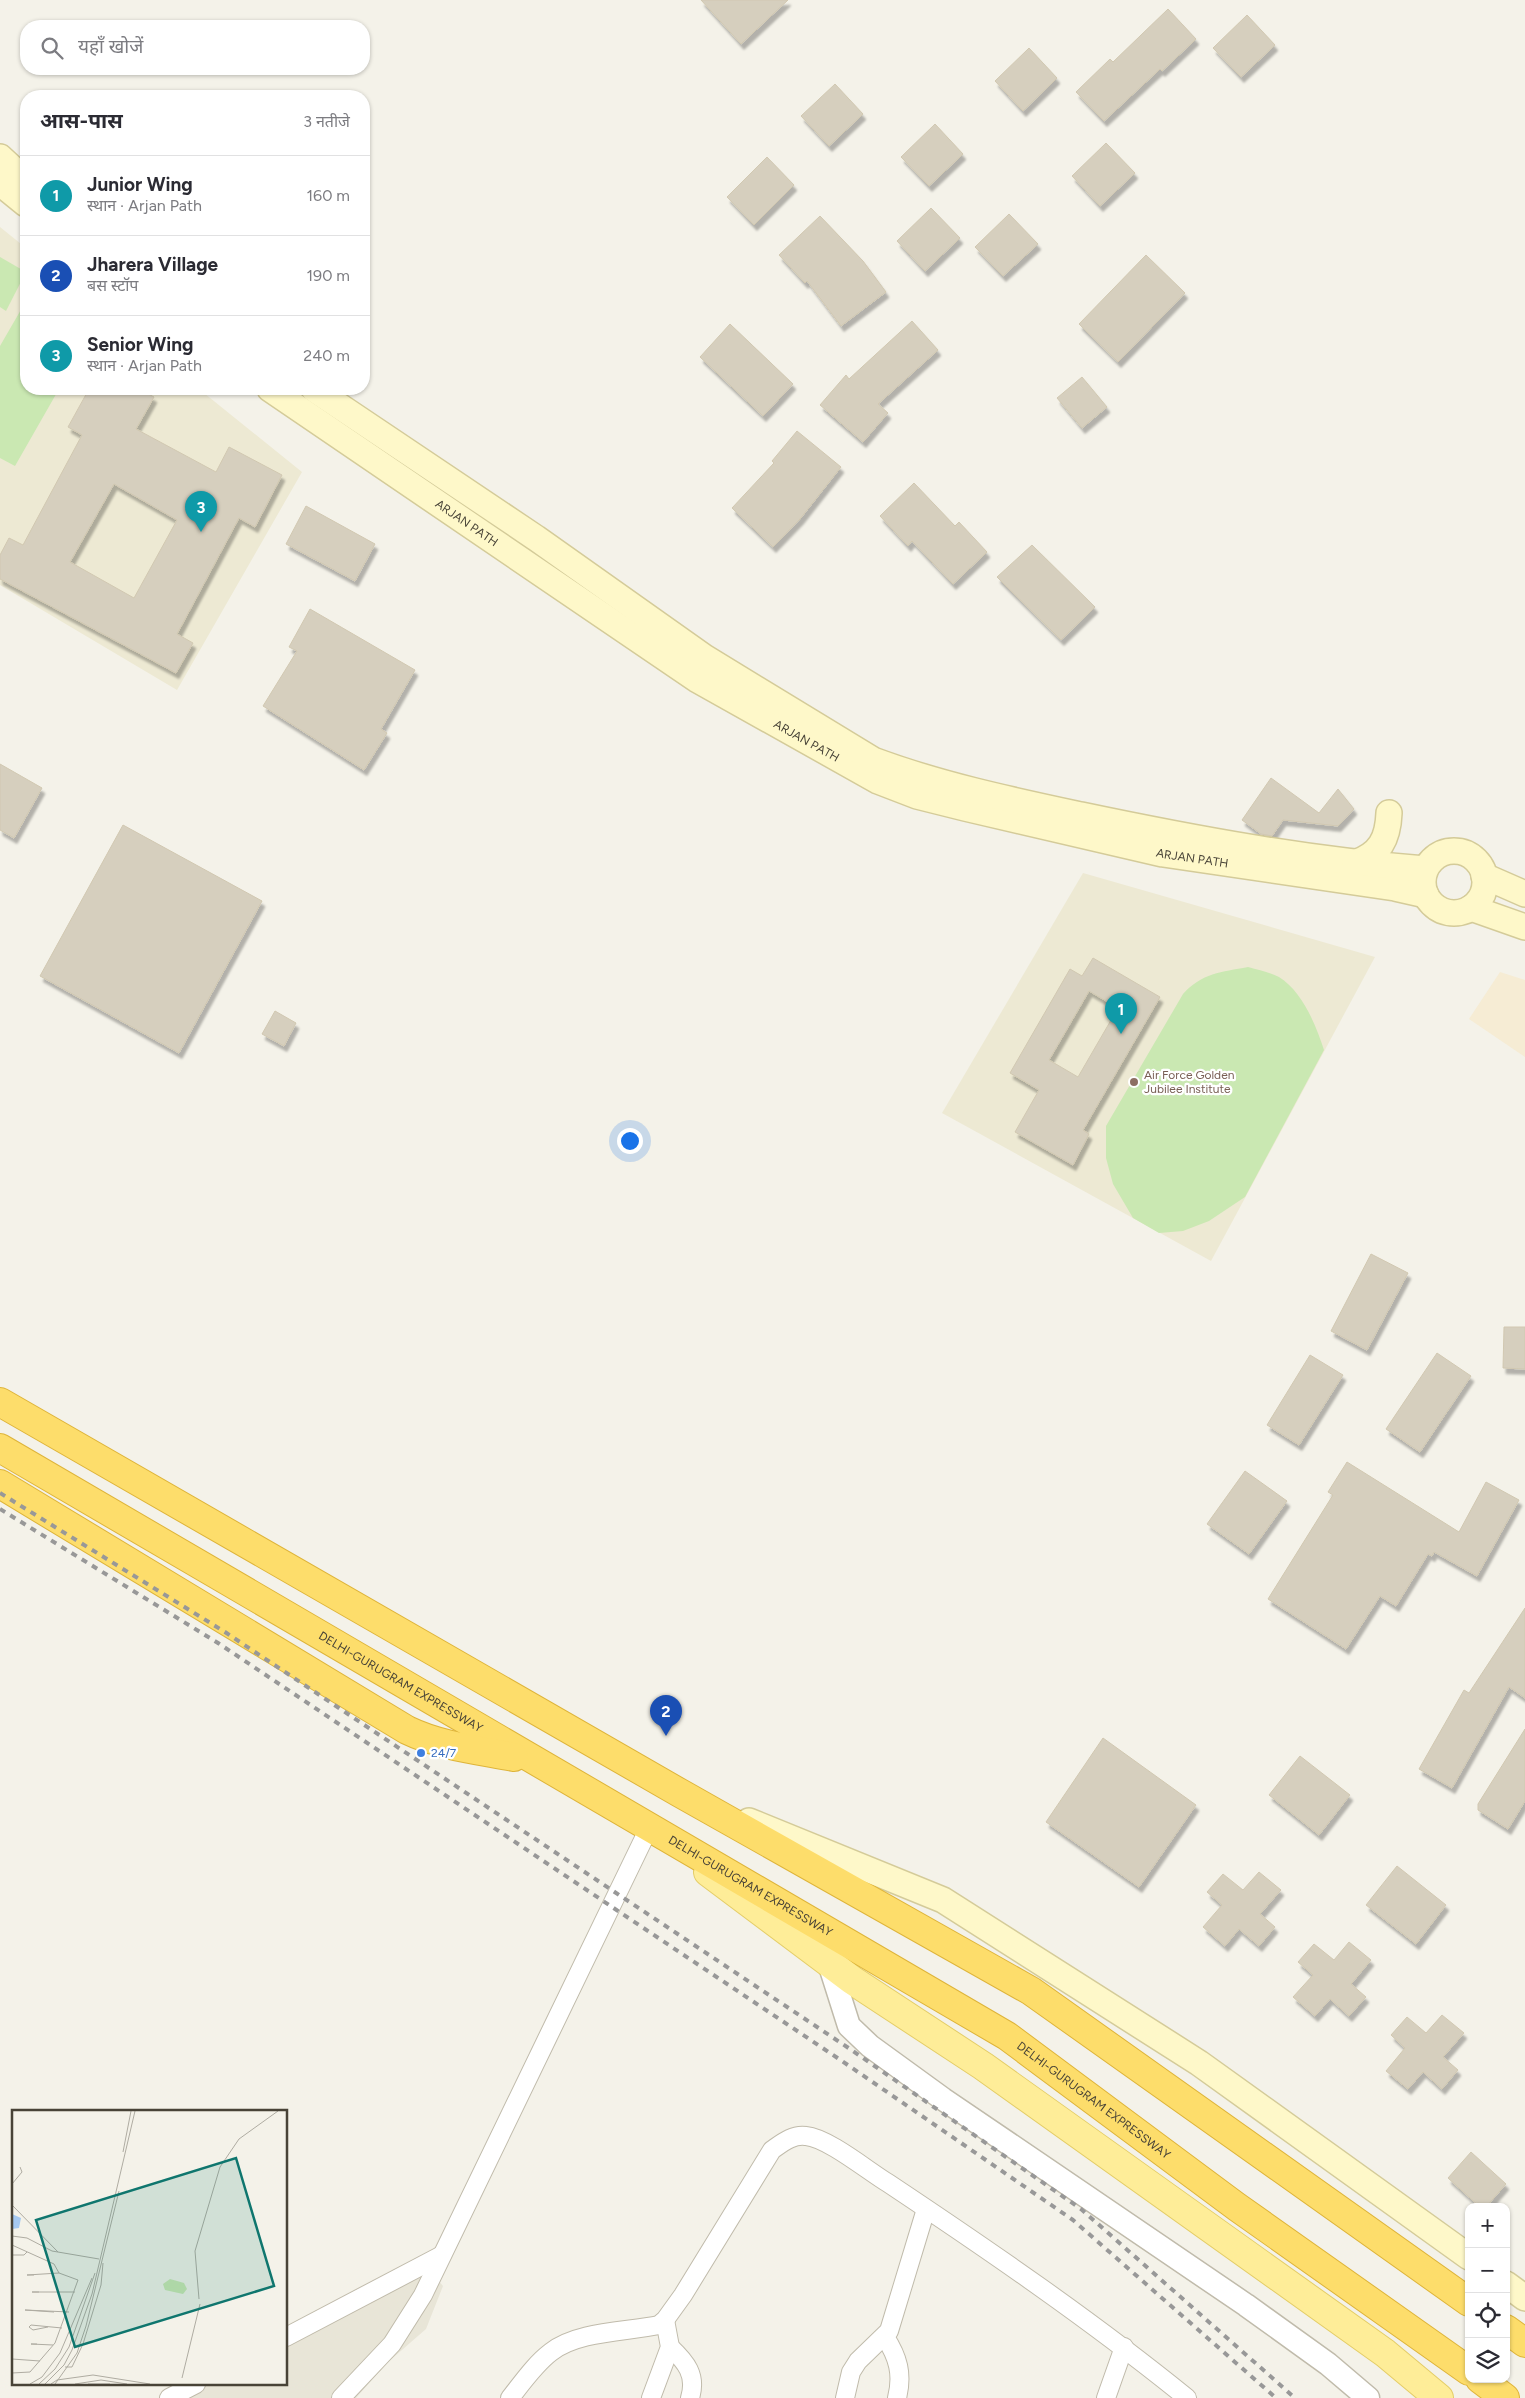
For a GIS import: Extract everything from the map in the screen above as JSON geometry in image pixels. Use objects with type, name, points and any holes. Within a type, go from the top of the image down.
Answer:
[{"type":"highway","points":[[0,1402],[680,1793],[1031,1992],[1465,2299]]},
{"type":"highway","name":"DELHI-GURUGRAM EXPRESSWAY","points":[[0,1448],[1007,2036],[1237,2207],[1301,2250],[1465,2368]]},
{"type":"highway","points":[[0,1484],[407,1730],[425,1739],[444,1744],[533,1760]]},
{"type":"highway","points":[[1510,2332],[1525,2343]]},
{"type":"highway","points":[[1485,2383],[1505,2398]]},
{"type":"main road","points":[[0,157],[20,175]]},
{"type":"main road","points":[[0,183],[20,199]]},
{"type":"main road","name":"ARJAN PATH","points":[[279,395],[696,679],[878,781],[917,796],[1163,854],[1396,888],[1426,895]]},
{"type":"main road","name":"ARJAN PATH","points":[[323,395],[536,538],[704,657],[873,760],[900,770],[992,796],[1169,834],[1355,863],[1425,869]]},
{"type":"main road","points":[[1355,863],[1368,859],[1381,847],[1387,832],[1389,813]]},
{"type":"main road","points":[[1453,850],[1470,855],[1477,861],[1484,876],[1482,894],[1471,908],[1454,913],[1446,912],[1437,908],[1426,895],[1423,878],[1425,869],[1436,856],[1453,850]]},
{"type":"main road","points":[[1484,876],[1525,894]]},
{"type":"main road","points":[[1471,908],[1525,927]]},
{"type":"main road","points":[[680,1793],[943,1900],[1199,2063],[1465,2255]]},
{"type":"main road","points":[[649,1828],[829,1963],[983,2066],[1385,2353],[1439,2398]]},
{"type":"main road","points":[[1510,2287],[1525,2298]]},
{"type":"street","points":[[341,2398],[392,2344],[404,2326],[442,2255],[649,1828]]},
{"type":"street","points":[[829,1963],[849,2026],[870,2046],[943,2099],[1246,2305],[1328,2364],[1368,2398]]},
{"type":"street","points":[[510,2398],[539,2363],[563,2344],[577,2339],[659,2325],[665,2320],[683,2295],[772,2150],[786,2139],[806,2135],[829,2145],[926,2209],[1124,2347],[1187,2398]]},
{"type":"street","points":[[845,2398],[851,2372],[858,2361],[884,2337],[892,2322],[926,2209]]},
{"type":"street","points":[[288,2336],[442,2255]]},
{"type":"street","points":[[665,2320],[670,2347],[690,2370],[693,2384],[690,2398]]},
{"type":"street","points":[[884,2337],[894,2352],[900,2373],[897,2398]]},
{"type":"street","points":[[651,2398],[670,2347]]},
{"type":"street","points":[[1106,2398],[1124,2347]]},
{"type":"street","points":[[169,2398],[192,2386]]},
{"type":"shaded area","points":[[0,227],[20,243],[20,395],[206,395],[302,472],[177,690],[0,585]]},
{"type":"shaded area","name":"Air Force Golden Jubilee Institute","points":[[1083,873],[1375,957],[1211,1261],[942,1113]]},
{"type":"shaded area","points":[[1500,972],[1525,980],[1525,1057],[1469,1019]]},
{"type":"shaded area","points":[[411,2271],[432,2273],[443,2286],[426,2329],[387,2363],[356,2398],[166,2398],[188,2386],[288,2386],[288,2335]]},
{"type":"green space","points":[[0,257],[20,269],[20,284],[6,311],[0,307]]},
{"type":"green space","points":[[20,311],[20,395],[56,395],[15,466],[0,458],[0,346]]},
{"type":"green space","points":[[1248,967],[1279,977],[1295,991],[1307,1009],[1324,1050],[1245,1197],[1209,1221],[1183,1231],[1159,1233],[1133,1218],[1113,1184],[1106,1158],[1106,1126],[1183,994],[1197,982],[1212,974]]},
{"type":"building","points":[[701,0],[788,0],[741,44]]},
{"type":"building","points":[[1168,9],[1196,39],[1162,71],[1160,69],[1104,121],[1076,92],[1110,59],[1113,62]]},
{"type":"building","points":[[1247,15],[1275,45],[1241,77],[1213,48]]},
{"type":"building","points":[[1029,48],[1057,78],[1023,111],[995,81]]},
{"type":"building","points":[[835,84],[863,114],[829,146],[801,116]]},
{"type":"building","points":[[935,124],[963,154],[929,186],[901,157]]},
{"type":"building","points":[[1106,143],[1135,173],[1100,206],[1072,176]]},
{"type":"building","points":[[767,157],[794,185],[754,225],[727,197]]},
{"type":"building","points":[[931,208],[960,238],[925,271],[897,241]]},
{"type":"building","points":[[1009,214],[1038,244],[1003,276],[975,247]]},
{"type":"building","points":[[820,216],[863,261],[886,292],[841,326],[807,281],[805,283],[779,255]]},
{"type":"building","points":[[1146,255],[1185,293],[1118,362],[1079,324]]},
{"type":"building","points":[[912,321],[938,350],[878,404],[888,413],[863,442],[820,405],[846,375],[849,379]]},
{"type":"building","points":[[730,324],[793,384],[763,416],[700,357]]},
{"type":"building","points":[[1082,377],[1107,407],[1082,428],[1057,398]]},
{"type":"building","points":[[86,395],[150,395],[154,397],[136,429],[216,472],[229,447],[282,475],[255,527],[239,518],[177,634],[193,643],[176,673],[0,579],[0,555],[9,538],[23,545],[82,435],[68,427]],"holes":[[[114,484],[177,520],[134,598],[70,562]]]},
{"type":"building","points":[[797,431],[841,467],[800,519],[773,547],[732,508],[774,463],[772,461]]},
{"type":"building","points":[[914,483],[955,526],[959,522],[987,552],[953,584],[912,541],[908,546],[880,516]]},
{"type":"building","points":[[306,506],[375,544],[355,581],[286,544]]},
{"type":"building","points":[[1032,545],[1095,607],[1061,640],[997,577]]},
{"type":"building","points":[[310,609],[415,670],[381,729],[387,733],[364,770],[263,706],[297,651],[289,647]]},
{"type":"building","points":[[0,764],[42,788],[14,838],[0,830]]},
{"type":"building","points":[[1271,778],[1319,813],[1338,789],[1354,809],[1338,826],[1283,820],[1272,836],[1261,834],[1242,820]]},
{"type":"building","points":[[123,825],[262,901],[179,1053],[40,976]]},
{"type":"building","points":[[1093,958],[1160,997],[1083,1130],[1089,1134],[1073,1165],[1015,1132],[1039,1090],[1010,1073],[1070,969],[1082,976]],"holes":[[[1089,991],[1118,1008],[1078,1077],[1049,1060]]]},
{"type":"building","points":[[275,1011],[296,1023],[284,1046],[262,1034]]},
{"type":"building","points":[[1371,1254],[1408,1273],[1367,1350],[1331,1331]]},
{"type":"building","points":[[1504,1327],[1525,1327],[1525,1369],[1503,1368]]},
{"type":"building","points":[[1437,1353],[1471,1376],[1420,1452],[1386,1429]]},
{"type":"building","points":[[1310,1355],[1343,1375],[1299,1445],[1267,1425]]},
{"type":"building","points":[[1347,1462],[1459,1532],[1486,1482],[1519,1500],[1477,1576],[1434,1552],[1432,1556],[1428,1554],[1396,1606],[1380,1596],[1346,1649],[1268,1599],[1333,1495],[1328,1492]]},
{"type":"building","points":[[1245,1471],[1287,1501],[1249,1554],[1207,1524]]},
{"type":"building","points":[[1525,1608],[1525,1698],[1509,1687],[1452,1788],[1419,1769],[1464,1690],[1469,1693]]},
{"type":"building","points":[[1525,1729],[1525,1801],[1508,1829],[1478,1810],[1478,1804]]},
{"type":"building","points":[[1103,1738],[1196,1805],[1139,1887],[1046,1822]]},
{"type":"building","points":[[1300,1756],[1350,1795],[1319,1835],[1269,1795]]},
{"type":"building","points":[[1397,1866],[1446,1905],[1416,1944],[1366,1905]]},
{"type":"building","points":[[1259,1872],[1281,1890],[1260,1914],[1275,1927],[1259,1946],[1239,1929],[1225,1946],[1203,1927],[1222,1905],[1207,1892],[1223,1874],[1243,1890]]},
{"type":"building","points":[[1349,1942],[1371,1960],[1351,1984],[1366,1997],[1349,2016],[1330,1999],[1315,2016],[1293,1997],[1313,1975],[1298,1962],[1314,1944],[1334,1960]]},
{"type":"building","points":[[1442,2015],[1464,2033],[1443,2057],[1458,2070],[1442,2089],[1423,2072],[1408,2089],[1386,2071],[1405,2048],[1391,2035],[1407,2017],[1426,2033]]},
{"type":"building","points":[[1471,2152],[1506,2184],[1489,2203],[1476,2203],[1448,2178]]},
{"type":"railway","points":[[0,1493],[225,1632],[850,2049],[1081,2209],[1295,2398]]},
{"type":"railway","points":[[0,1509],[218,1643],[842,2061],[1073,2220],[1276,2398]]},
{"type":"place","name":"Senior Wing","points":[[201,532]]},
{"type":"place","name":"Junior Wing","points":[[1121,1034]]},
{"type":"place","name":"Air Force Golden Jubilee Institute","points":[[1134,1082]]},
{"type":"place","name":"Jharera Village","points":[[666,1736]]},
{"type":"place","name":"24/7","points":[[421,1753]]}]
